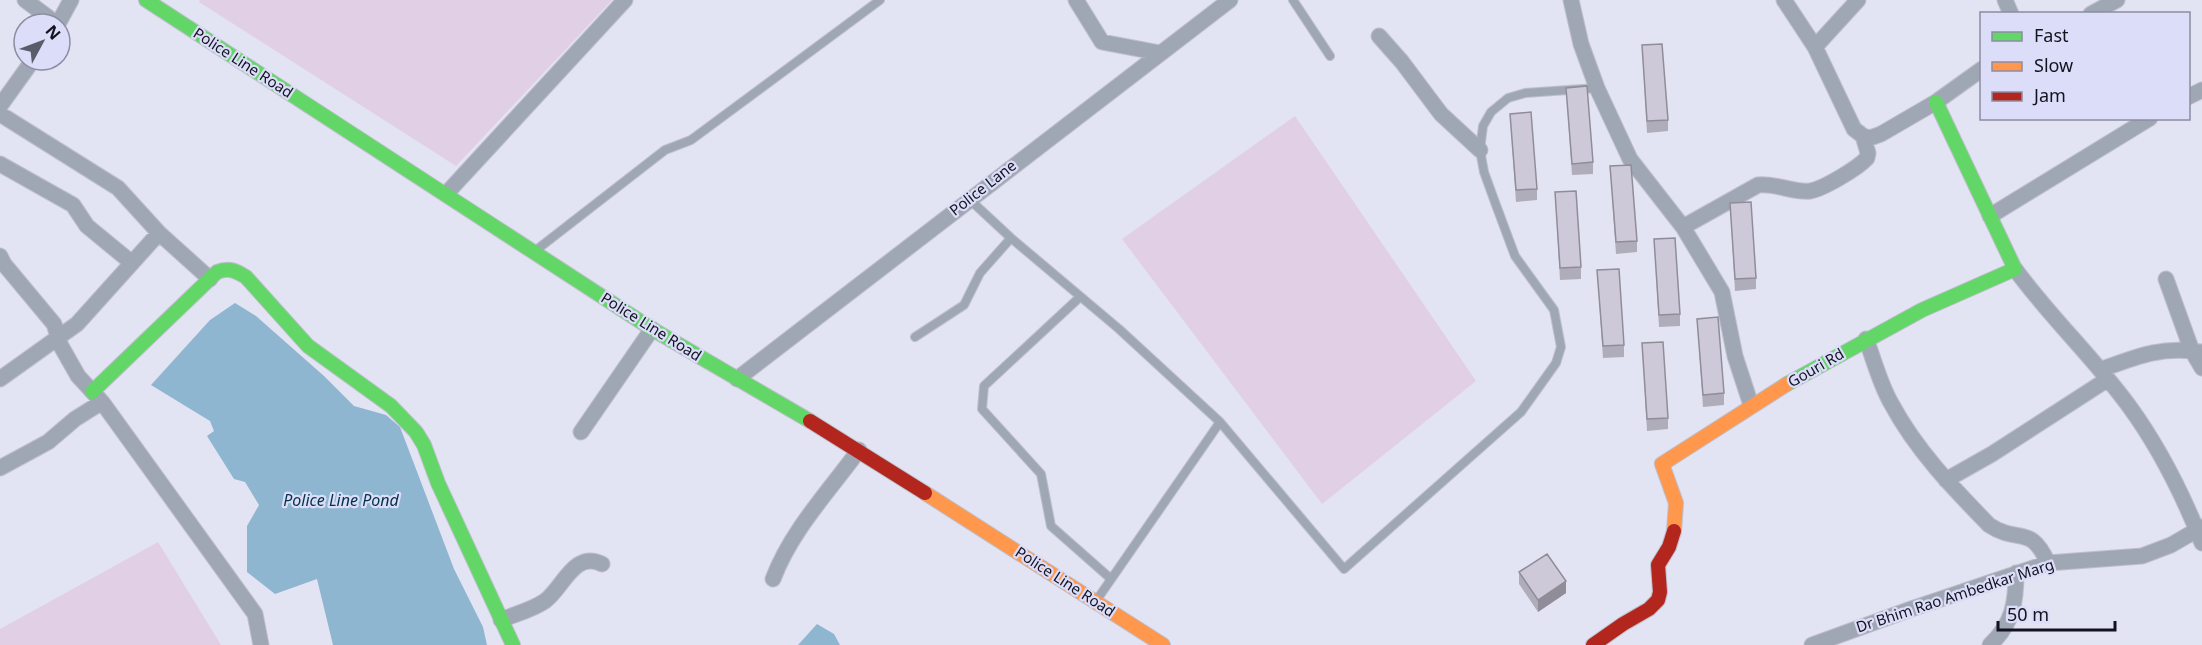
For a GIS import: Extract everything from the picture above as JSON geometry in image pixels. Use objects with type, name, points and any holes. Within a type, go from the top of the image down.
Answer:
[{"type":"street","points":[[25,0],[42,12]]},
{"type":"street","points":[[446,194],[625,0]]},
{"type":"street","points":[[1076,0],[1102,42],[1160,53]]},
{"type":"street","name":"Police Lane","points":[[737,379],[1230,0]]},
{"type":"street","points":[[1571,0],[1581,44],[1597,88],[1630,159],[1683,227],[1722,292],[1735,356],[1751,405]]},
{"type":"street","points":[[1784,0],[1815,47],[1854,129],[1863,136],[1870,138],[1881,134],[1936,102],[1980,70]]},
{"type":"street","points":[[1815,47],[1858,0]]},
{"type":"street","name":"Police Line Road","points":[[152,2],[652,329],[859,450],[1162,645]]},
{"type":"street","points":[[2097,12],[2115,6]]},
{"type":"street","points":[[1379,36],[1402,62],[1440,114],[1480,150]]},
{"type":"street","points":[[0,106],[24,72]]},
{"type":"street","points":[[1936,102],[2015,269],[2038,300],[2129,406],[2156,448],[2200,533]]},
{"type":"street","points":[[0,114],[118,188],[159,233],[210,279]]},
{"type":"street","points":[[1989,216],[2147,120]]},
{"type":"street","points":[[1683,227],[1758,185],[1771,184],[1803,191],[1818,188],[1855,168],[1867,158],[1868,153],[1863,136]]},
{"type":"street","points":[[0,164],[73,205],[87,226],[132,263]]},
{"type":"street","points":[[0,379],[59,338],[91,309],[159,233]]},
{"type":"street","points":[[0,256],[4,264],[54,324],[62,346],[78,376],[97,397],[255,614],[261,645]]},
{"type":"street","points":[[0,468],[48,442],[97,397],[210,279],[224,269],[235,270],[246,277],[309,346],[340,372],[391,406],[417,432],[438,483],[513,645]]},
{"type":"street","name":"Gouri Rd","points":[[1593,645],[1647,610],[1656,603],[1660,596],[1658,568],[1660,560],[1669,548],[1677,522],[1677,503],[1662,464],[1751,405],[1866,339],[1964,289],[2015,269]]},
{"type":"street","points":[[2166,279],[2202,368]]},
{"type":"street","points":[[581,432],[652,329]]},
{"type":"street","points":[[1866,339],[1890,402],[1907,430],[1946,480],[1989,525],[2000,533],[2035,540],[2048,563]]},
{"type":"street","points":[[1946,480],[2009,444],[2104,375],[2143,353],[2167,350],[2197,352]]},
{"type":"street","points":[[773,579],[777,567],[800,528],[859,450]]},
{"type":"street","name":"Dr Bhim Rao Ambedkar Marg","points":[[1812,645],[2048,563],[2142,556],[2200,533]]},
{"type":"street","points":[[501,620],[545,601],[578,564],[595,561],[602,564]]},
{"type":"street","points":[[1990,645],[2006,626],[2012,612],[2016,600],[2016,573]]},
{"type":"lane","points":[[534,252],[665,150],[691,140],[880,0]]},
{"type":"lane","points":[[1293,0],[1330,56]]},
{"type":"lane","points":[[969,199],[1011,238],[1119,329],[1220,422],[1344,569],[1521,412],[1556,363],[1561,347],[1554,310],[1515,256],[1484,172],[1480,150],[1483,126],[1491,112],[1508,98],[1525,93],[1597,88]]},
{"type":"lane","points":[[915,337],[964,305],[980,273],[1011,238]]},
{"type":"lane","points":[[1080,297],[984,386],[982,409],[1041,474],[1051,526],[1110,578]]},
{"type":"lane","points":[[1095,602],[1220,422]]},
{"type":"shaded area","points":[[200,0],[612,0],[456,166],[199,2]]},
{"type":"shaded area","points":[[1295,116],[1476,381],[1322,504],[1122,239]]},
{"type":"shaded area","points":[[158,542],[221,645],[0,645],[0,629]]},
{"type":"water","name":"Police Line Pond","points":[[235,303],[256,316],[324,376],[354,406],[386,415],[400,427],[454,569],[483,627],[487,645],[333,645],[317,579],[275,594],[247,572],[247,526],[259,505],[245,482],[234,479],[207,436],[214,431],[210,421],[151,385],[210,320]]},
{"type":"water","points":[[817,624],[834,634],[840,645],[798,645]]},
{"type":"building","points":[[1662,44],[1668,120],[1647,121],[1642,45]]},
{"type":"building","points":[[1587,86],[1593,162],[1572,164],[1566,88]]},
{"type":"building","points":[[1531,112],[1537,189],[1516,190],[1510,114]]},
{"type":"building","points":[[1631,165],[1637,241],[1616,242],[1610,166]]},
{"type":"building","points":[[1576,191],[1581,267],[1560,268],[1555,192]]},
{"type":"building","points":[[1751,202],[1756,278],[1735,279],[1730,203]]},
{"type":"building","points":[[1675,238],[1680,314],[1659,315],[1654,239]]},
{"type":"building","points":[[1619,269],[1624,345],[1603,346],[1597,270]]},
{"type":"building","points":[[1718,317],[1724,393],[1703,395],[1697,319]]},
{"type":"building","points":[[1663,342],[1668,418],[1647,419],[1642,343]]},
{"type":"building","points":[[1547,554],[1566,581],[1538,600],[1519,572]]},
{"type":"traffic: fast","points":[[146,0],[652,329],[810,421]]},
{"type":"traffic: fast","points":[[1787,384],[1922,310],[2015,269],[1936,102]]},
{"type":"traffic: fast","points":[[92,392],[217,272],[232,270],[246,277],[308,346],[391,406],[416,432],[424,445],[438,483],[513,645]]},
{"type":"traffic: slow","points":[[1674,531],[1676,503],[1662,464],[1787,384]]},
{"type":"traffic: slow","points":[[925,493],[1163,645]]},
{"type":"traffic: jam","points":[[810,421],[925,493]]},
{"type":"traffic: jam","points":[[1593,645],[1649,609],[1658,600],[1660,592],[1658,565],[1669,547],[1674,531]]}]
